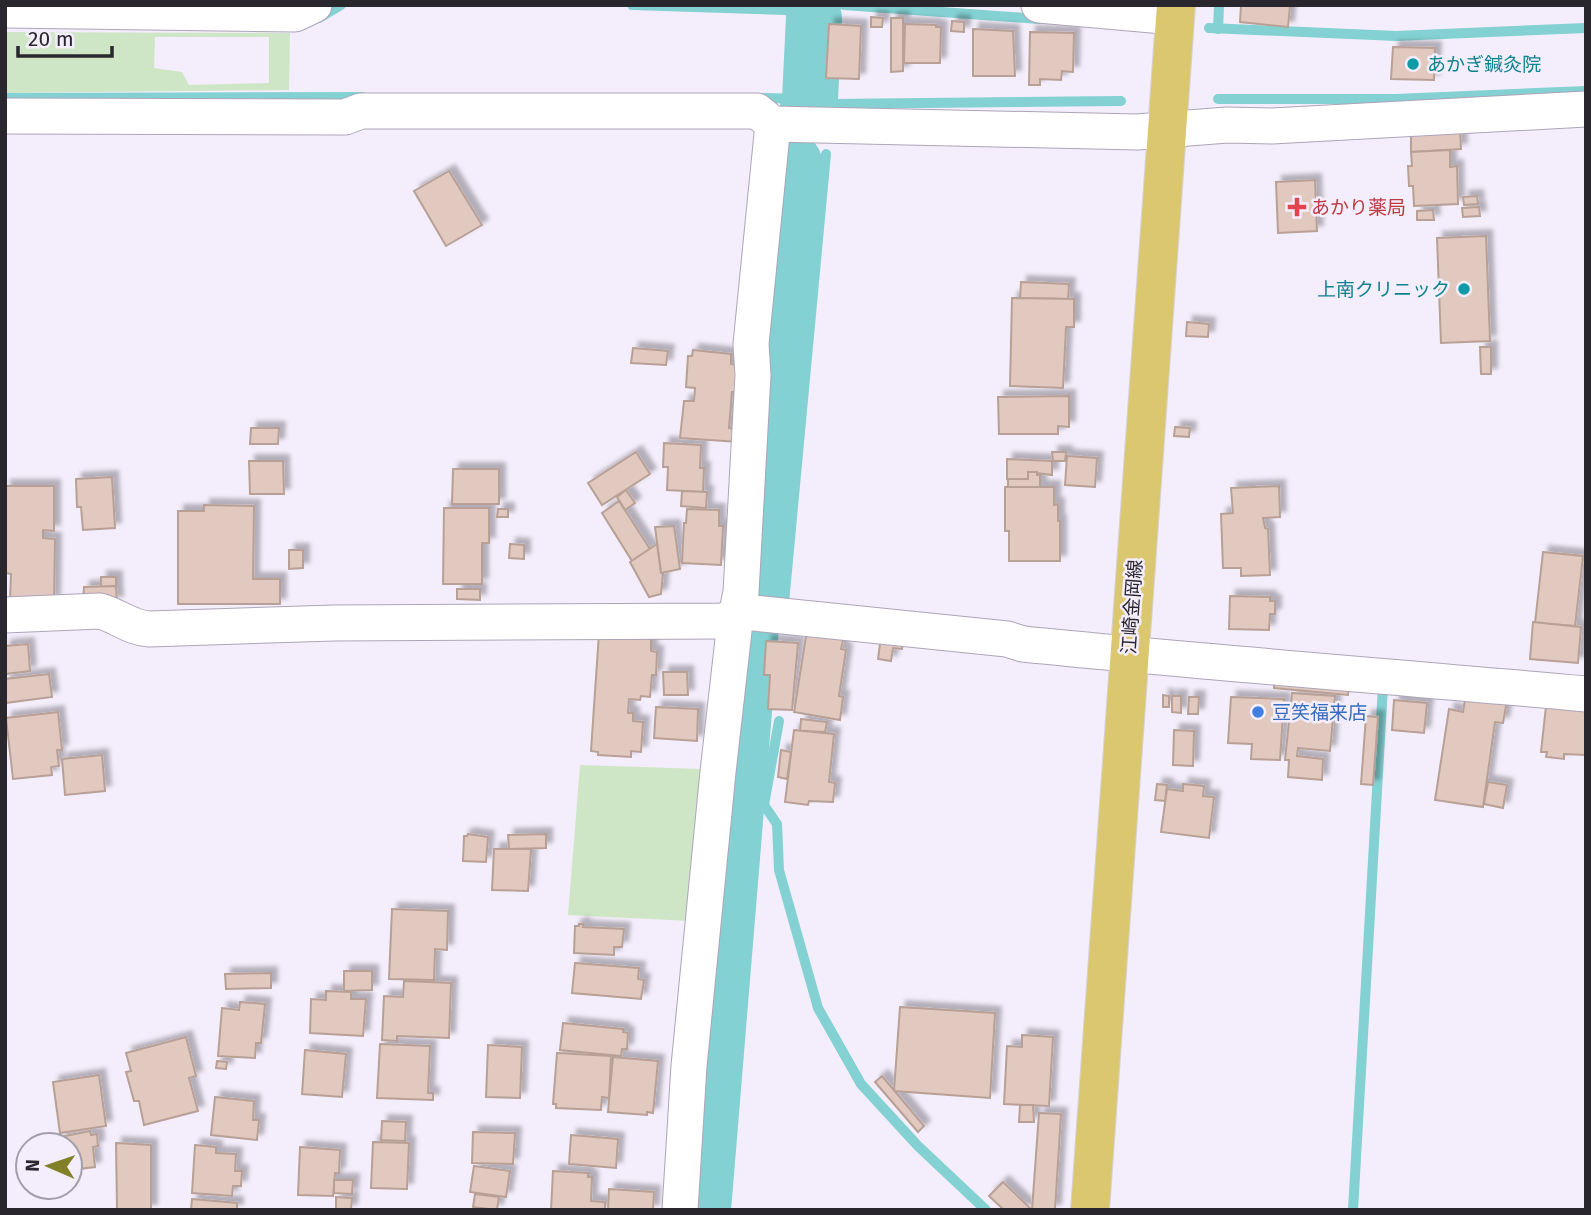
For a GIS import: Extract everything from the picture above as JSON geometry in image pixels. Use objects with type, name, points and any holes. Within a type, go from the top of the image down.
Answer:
[{"type":"main road","name":"江崎金岡線","points":[[1090,1210],[1176,11]]},
{"type":"street","points":[[5,10],[295,13],[314,5]]},
{"type":"street","points":[[1040,5],[1176,11]]},
{"type":"street","points":[[5,116],[345,117],[361,111],[757,111],[773,124],[1123,132],[1586,109]]},
{"type":"street","points":[[680,1210],[691,1052],[718,772],[747,613],[741,592],[753,375],[751,344],[773,124]]},
{"type":"street","points":[[5,615],[100,611],[114,615],[137,628],[149,629],[334,623],[723,621],[747,613],[1007,639],[1023,644],[1129,655],[1586,694]]},
{"type":"green space","points":[[5,32],[290,33],[289,90],[5,93]],"holes":[[[155,37],[269,37],[269,83],[189,85],[182,72],[154,68]]]},
{"type":"green space","points":[[580,765],[703,769],[691,921],[568,915]]},
{"type":"building","points":[[1241,5],[1290,5],[1288,27],[1240,22]]},
{"type":"building","points":[[871,17],[883,18],[882,27],[871,27]]},
{"type":"building","points":[[891,18],[903,18],[903,71],[891,72]]},
{"type":"building","points":[[952,21],[964,22],[964,32],[951,31]]},
{"type":"building","points":[[829,24],[861,26],[859,79],[826,78]]},
{"type":"building","points":[[905,24],[941,27],[940,63],[904,63]]},
{"type":"building","points":[[973,29],[1013,31],[1015,76],[973,76]]},
{"type":"building","points":[[1030,32],[1074,33],[1073,72],[1062,71],[1061,80],[1040,79],[1040,85],[1029,85]]},
{"type":"building","name":"あかぎ鍼灸院","points":[[1393,47],[1435,48],[1434,80],[1391,79]]},
{"type":"building","points":[[1460,129],[1461,149],[1411,152],[1411,132]]},
{"type":"building","points":[[1450,150],[1450,167],[1457,166],[1458,204],[1414,206],[1413,186],[1409,186],[1408,166],[1412,166],[1411,152]]},
{"type":"building","points":[[449,171],[482,225],[446,246],[414,191]]},
{"type":"building","name":"あかり薬局","points":[[1315,180],[1317,231],[1278,233],[1276,182]]},
{"type":"building","points":[[1477,196],[1478,204],[1464,205],[1463,197]]},
{"type":"building","points":[[1479,207],[1480,216],[1463,217],[1462,208]]},
{"type":"building","points":[[1433,210],[1434,220],[1417,220],[1417,211]]},
{"type":"building","name":"上南クリニック","points":[[1486,236],[1490,341],[1441,343],[1437,238]]},
{"type":"building","points":[[1021,282],[1069,284],[1068,299],[1020,298]]},
{"type":"building","points":[[1012,298],[1074,299],[1074,327],[1066,327],[1063,388],[1010,386]]},
{"type":"building","points":[[1187,322],[1209,324],[1208,337],[1186,336]]},
{"type":"building","points":[[1480,347],[1491,347],[1491,374],[1481,374]]},
{"type":"building","points":[[633,348],[668,351],[666,365],[631,363]]},
{"type":"building","points":[[693,350],[731,354],[731,364],[738,365],[736,392],[732,392],[729,428],[741,429],[739,442],[680,438],[684,401],[694,401],[695,388],[686,387],[688,356],[692,356]]},
{"type":"building","points":[[1069,396],[1069,427],[1058,426],[1058,434],[999,434],[998,397]]},
{"type":"building","points":[[1175,427],[1190,428],[1189,437],[1174,436]]},
{"type":"building","points":[[251,428],[279,428],[278,444],[250,444]]},
{"type":"building","points":[[664,443],[701,445],[703,492],[667,490],[668,467],[663,467]]},
{"type":"building","points":[[636,452],[650,474],[602,505],[588,483]]},
{"type":"building","points":[[1052,452],[1066,452],[1065,461],[1053,461]]},
{"type":"building","points":[[1067,456],[1097,458],[1095,487],[1065,485]]},
{"type":"building","points":[[1007,459],[1052,461],[1052,475],[1028,472],[1028,479],[1007,479]]},
{"type":"building","points":[[249,461],[283,461],[284,494],[250,494]]},
{"type":"building","points":[[453,469],[499,469],[499,504],[452,504]]},
{"type":"building","points":[[1028,472],[1037,472],[1037,475],[1040,475],[1040,487],[1008,487],[1008,479],[1028,479]]},
{"type":"building","points":[[112,477],[115,528],[83,530],[81,507],[77,507],[76,479]]},
{"type":"building","points":[[5,486],[54,486],[54,531],[43,530],[43,538],[55,539],[54,601],[10,600],[11,574],[6,573]]},
{"type":"building","points":[[1279,486],[1280,517],[1263,518],[1265,528],[1268,529],[1270,575],[1241,576],[1241,568],[1223,568],[1221,514],[1233,513],[1231,488]]},
{"type":"building","points":[[1005,487],[1054,487],[1054,505],[1058,504],[1060,521],[1060,561],[1009,561],[1009,531],[1005,531]]},
{"type":"building","points":[[626,490],[635,503],[625,510],[617,497]]},
{"type":"building","points":[[682,491],[707,492],[706,508],[681,506]]},
{"type":"building","points":[[619,501],[650,549],[632,561],[602,513]]},
{"type":"building","points":[[204,505],[254,506],[253,579],[280,579],[280,604],[178,604],[178,511],[204,511]]},
{"type":"building","points":[[444,508],[489,508],[489,543],[482,543],[482,584],[443,584]]},
{"type":"building","points":[[498,509],[508,509],[508,517],[497,517]]},
{"type":"building","points":[[687,509],[719,510],[719,526],[723,526],[721,565],[682,563]]},
{"type":"building","points":[[674,526],[680,569],[661,573],[655,527]]},
{"type":"building","points":[[510,544],[524,545],[524,559],[509,558]]},
{"type":"building","points":[[657,544],[663,573],[661,594],[649,597],[630,562]]},
{"type":"building","points":[[289,550],[303,550],[303,568],[289,569]]},
{"type":"building","points":[[1543,552],[1583,556],[1575,626],[1535,623]]},
{"type":"building","points":[[101,577],[116,577],[116,586],[101,587]]},
{"type":"building","points":[[116,586],[117,602],[83,602],[84,587]]},
{"type":"building","points":[[457,589],[480,589],[480,600],[457,599]]},
{"type":"building","points":[[1230,596],[1270,597],[1270,601],[1275,601],[1275,614],[1270,614],[1269,630],[1229,629]]},
{"type":"building","points":[[1533,622],[1581,627],[1578,663],[1530,659]]},
{"type":"building","points":[[807,630],[844,636],[841,649],[846,650],[839,696],[843,697],[840,720],[794,712]]},
{"type":"building","points":[[599,633],[651,637],[651,651],[657,652],[656,675],[652,675],[650,697],[629,699],[628,713],[633,713],[633,721],[643,722],[641,752],[631,751],[631,757],[598,755],[598,752],[591,751]]},
{"type":"building","points":[[881,636],[903,640],[902,649],[893,648],[891,661],[878,659]]},
{"type":"building","points":[[766,641],[798,643],[792,710],[768,709],[770,675],[764,675]]},
{"type":"building","points":[[28,644],[30,671],[5,674],[5,646]]},
{"type":"building","points":[[663,672],[687,672],[688,695],[664,695]]},
{"type":"building","points":[[49,674],[52,697],[5,703],[5,679]]},
{"type":"building","points":[[1274,676],[1349,683],[1348,695],[1274,688]]},
{"type":"building","points":[[1292,693],[1335,696],[1330,751],[1298,748],[1297,756],[1323,759],[1322,780],[1288,777],[1289,760],[1285,760]]},
{"type":"building","points":[[1466,694],[1507,700],[1503,723],[1495,722],[1483,807],[1435,800],[1449,709],[1463,712]]},
{"type":"building","points":[[1163,695],[1169,696],[1169,707],[1163,707]]},
{"type":"building","points":[[1172,696],[1181,696],[1181,713],[1172,712]]},
{"type":"building","points":[[1189,697],[1199,697],[1198,714],[1188,714]]},
{"type":"building","points":[[1231,697],[1284,699],[1280,760],[1251,759],[1252,744],[1228,743]]},
{"type":"building","points":[[1394,700],[1427,703],[1424,733],[1392,730]]},
{"type":"building","points":[[1546,706],[1586,710],[1586,755],[1564,754],[1564,759],[1546,757],[1547,752],[1541,752]]},
{"type":"building","points":[[656,707],[698,709],[697,741],[654,738]]},
{"type":"building","points":[[58,712],[62,750],[57,750],[59,766],[51,767],[52,775],[13,779],[6,718]]},
{"type":"building","points":[[1366,716],[1378,717],[1373,785],[1361,784]]},
{"type":"building","points":[[801,719],[827,722],[825,732],[800,731]]},
{"type":"building","points":[[794,730],[834,734],[829,782],[835,783],[833,802],[809,801],[808,805],[785,802]]},
{"type":"building","points":[[1174,730],[1194,731],[1193,766],[1173,765]]},
{"type":"building","points":[[781,750],[791,752],[787,779],[778,777]]},
{"type":"building","points":[[102,755],[105,791],[65,795],[62,759]]},
{"type":"building","points":[[1488,782],[1507,785],[1503,808],[1484,804]]},
{"type":"building","points":[[1157,784],[1167,785],[1165,801],[1155,800]]},
{"type":"building","points":[[1183,784],[1204,786],[1203,796],[1214,797],[1209,838],[1161,832],[1167,789],[1183,791]]},
{"type":"building","points":[[468,834],[488,837],[486,862],[463,861],[464,836]]},
{"type":"building","points":[[546,834],[546,848],[509,849],[508,835]]},
{"type":"building","points":[[494,849],[531,849],[528,891],[492,890]]},
{"type":"building","points":[[392,909],[448,911],[447,950],[435,949],[434,980],[389,979]]},
{"type":"building","points":[[584,924],[583,927],[624,929],[622,947],[614,947],[614,955],[574,953],[575,926]]},
{"type":"building","points":[[575,963],[639,968],[638,979],[644,980],[641,999],[572,993]]},
{"type":"building","points":[[344,971],[372,971],[372,990],[344,991]]},
{"type":"building","points":[[271,973],[271,988],[226,989],[225,974]]},
{"type":"building","points":[[404,981],[451,983],[449,1038],[397,1036],[397,1041],[382,1040],[384,996],[403,997]]},
{"type":"building","points":[[326,991],[351,992],[351,999],[366,999],[363,1036],[310,1033],[311,999],[326,1000]]},
{"type":"building","points":[[240,1002],[265,1004],[261,1043],[256,1043],[255,1058],[218,1056],[222,1008],[239,1010]]},
{"type":"building","points":[[900,1007],[995,1013],[990,1098],[894,1091]]},
{"type":"building","points":[[563,1023],[623,1029],[623,1032],[628,1033],[627,1049],[622,1049],[621,1056],[560,1050]]},
{"type":"building","points":[[1022,1035],[1053,1037],[1049,1106],[1004,1104],[1007,1046],[1022,1047]]},
{"type":"building","points":[[186,1037],[196,1076],[189,1078],[198,1111],[144,1125],[139,1101],[134,1101],[126,1072],[131,1071],[126,1053]]},
{"type":"building","points":[[380,1044],[430,1046],[428,1093],[433,1093],[433,1100],[377,1098]]},
{"type":"building","points":[[488,1045],[522,1047],[520,1098],[486,1097]]},
{"type":"building","points":[[305,1050],[346,1054],[342,1097],[302,1094]]},
{"type":"building","points":[[557,1053],[611,1056],[609,1098],[602,1097],[601,1110],[556,1108],[556,1104],[553,1104]]},
{"type":"building","points":[[613,1057],[658,1061],[653,1113],[647,1112],[647,1115],[608,1112]]},
{"type":"building","points":[[217,1061],[227,1062],[226,1069],[216,1068]]},
{"type":"building","points":[[99,1075],[106,1126],[60,1131],[53,1082]]},
{"type":"building","points":[[882,1076],[924,1126],[918,1132],[875,1082]]},
{"type":"building","points":[[215,1097],[254,1101],[253,1120],[259,1120],[257,1140],[211,1135]]},
{"type":"building","points":[[1020,1105],[1033,1105],[1034,1122],[1019,1122]]},
{"type":"building","points":[[1039,1113],[1061,1114],[1055,1210],[1032,1210]]},
{"type":"building","points":[[382,1121],[406,1122],[405,1141],[381,1140]]},
{"type":"building","points":[[84,1132],[97,1134],[98,1146],[93,1147],[95,1167],[84,1168]]},
{"type":"building","points":[[473,1132],[515,1133],[513,1164],[472,1163]]},
{"type":"building","points":[[571,1135],[618,1139],[616,1168],[569,1164]]},
{"type":"building","points":[[373,1142],[409,1143],[407,1189],[371,1188]]},
{"type":"building","points":[[116,1143],[151,1145],[151,1210],[117,1210]]},
{"type":"building","points":[[195,1145],[216,1147],[216,1153],[236,1154],[235,1171],[242,1171],[241,1186],[233,1186],[232,1196],[192,1193]]},
{"type":"building","points":[[300,1147],[340,1150],[339,1173],[335,1173],[333,1196],[298,1195]]},
{"type":"building","points":[[474,1166],[510,1171],[506,1197],[470,1192]]},
{"type":"building","points":[[553,1171],[588,1173],[588,1177],[592,1177],[591,1201],[605,1202],[605,1210],[551,1210]]},
{"type":"building","points":[[334,1180],[353,1180],[352,1194],[334,1193]]},
{"type":"building","points":[[1003,1182],[1032,1210],[1004,1210],[989,1196]]},
{"type":"building","points":[[609,1189],[654,1192],[653,1210],[608,1210]]},
{"type":"building","points":[[475,1194],[499,1197],[497,1210],[473,1207]]},
{"type":"building","points":[[336,1197],[352,1198],[351,1210],[336,1210]]},
{"type":"building","points":[[192,1199],[237,1203],[237,1210],[191,1210]]},
{"type":"waterway","points":[[319,18],[341,5]]},
{"type":"waterway","points":[[632,5],[801,11],[814,18],[838,5]]},
{"type":"waterway","points":[[844,5],[1039,19]]},
{"type":"waterway","points":[[1218,29],[1219,5]]},
{"type":"waterway","points":[[808,105],[814,18]]},
{"type":"waterway","points":[[1209,28],[1396,36],[1586,28]]},
{"type":"waterway","points":[[1218,99],[1396,99],[1586,91]]},
{"type":"waterway","points":[[5,98],[362,97]]},
{"type":"waterway","points":[[758,98],[810,99],[831,104],[1121,101]]},
{"type":"waterway","points":[[791,604],[784,603],[826,154]]},
{"type":"waterway","points":[[703,1210],[751,626],[794,162]]},
{"type":"waterway","points":[[755,588],[785,591]]},
{"type":"waterway","points":[[1353,1210],[1383,686]]},
{"type":"waterway","points":[[779,721],[764,805],[777,824],[779,870],[818,1008],[861,1084],[918,1146],[986,1210]]},
{"type":"place","name":"あかぎ鍼灸院","points":[[1413,64]]},
{"type":"place","name":"あかり薬局","points":[[1297,207]]},
{"type":"place","name":"上南クリニック","points":[[1464,289]]},
{"type":"place","name":"豆笑福来店","points":[[1258,712]]}]
